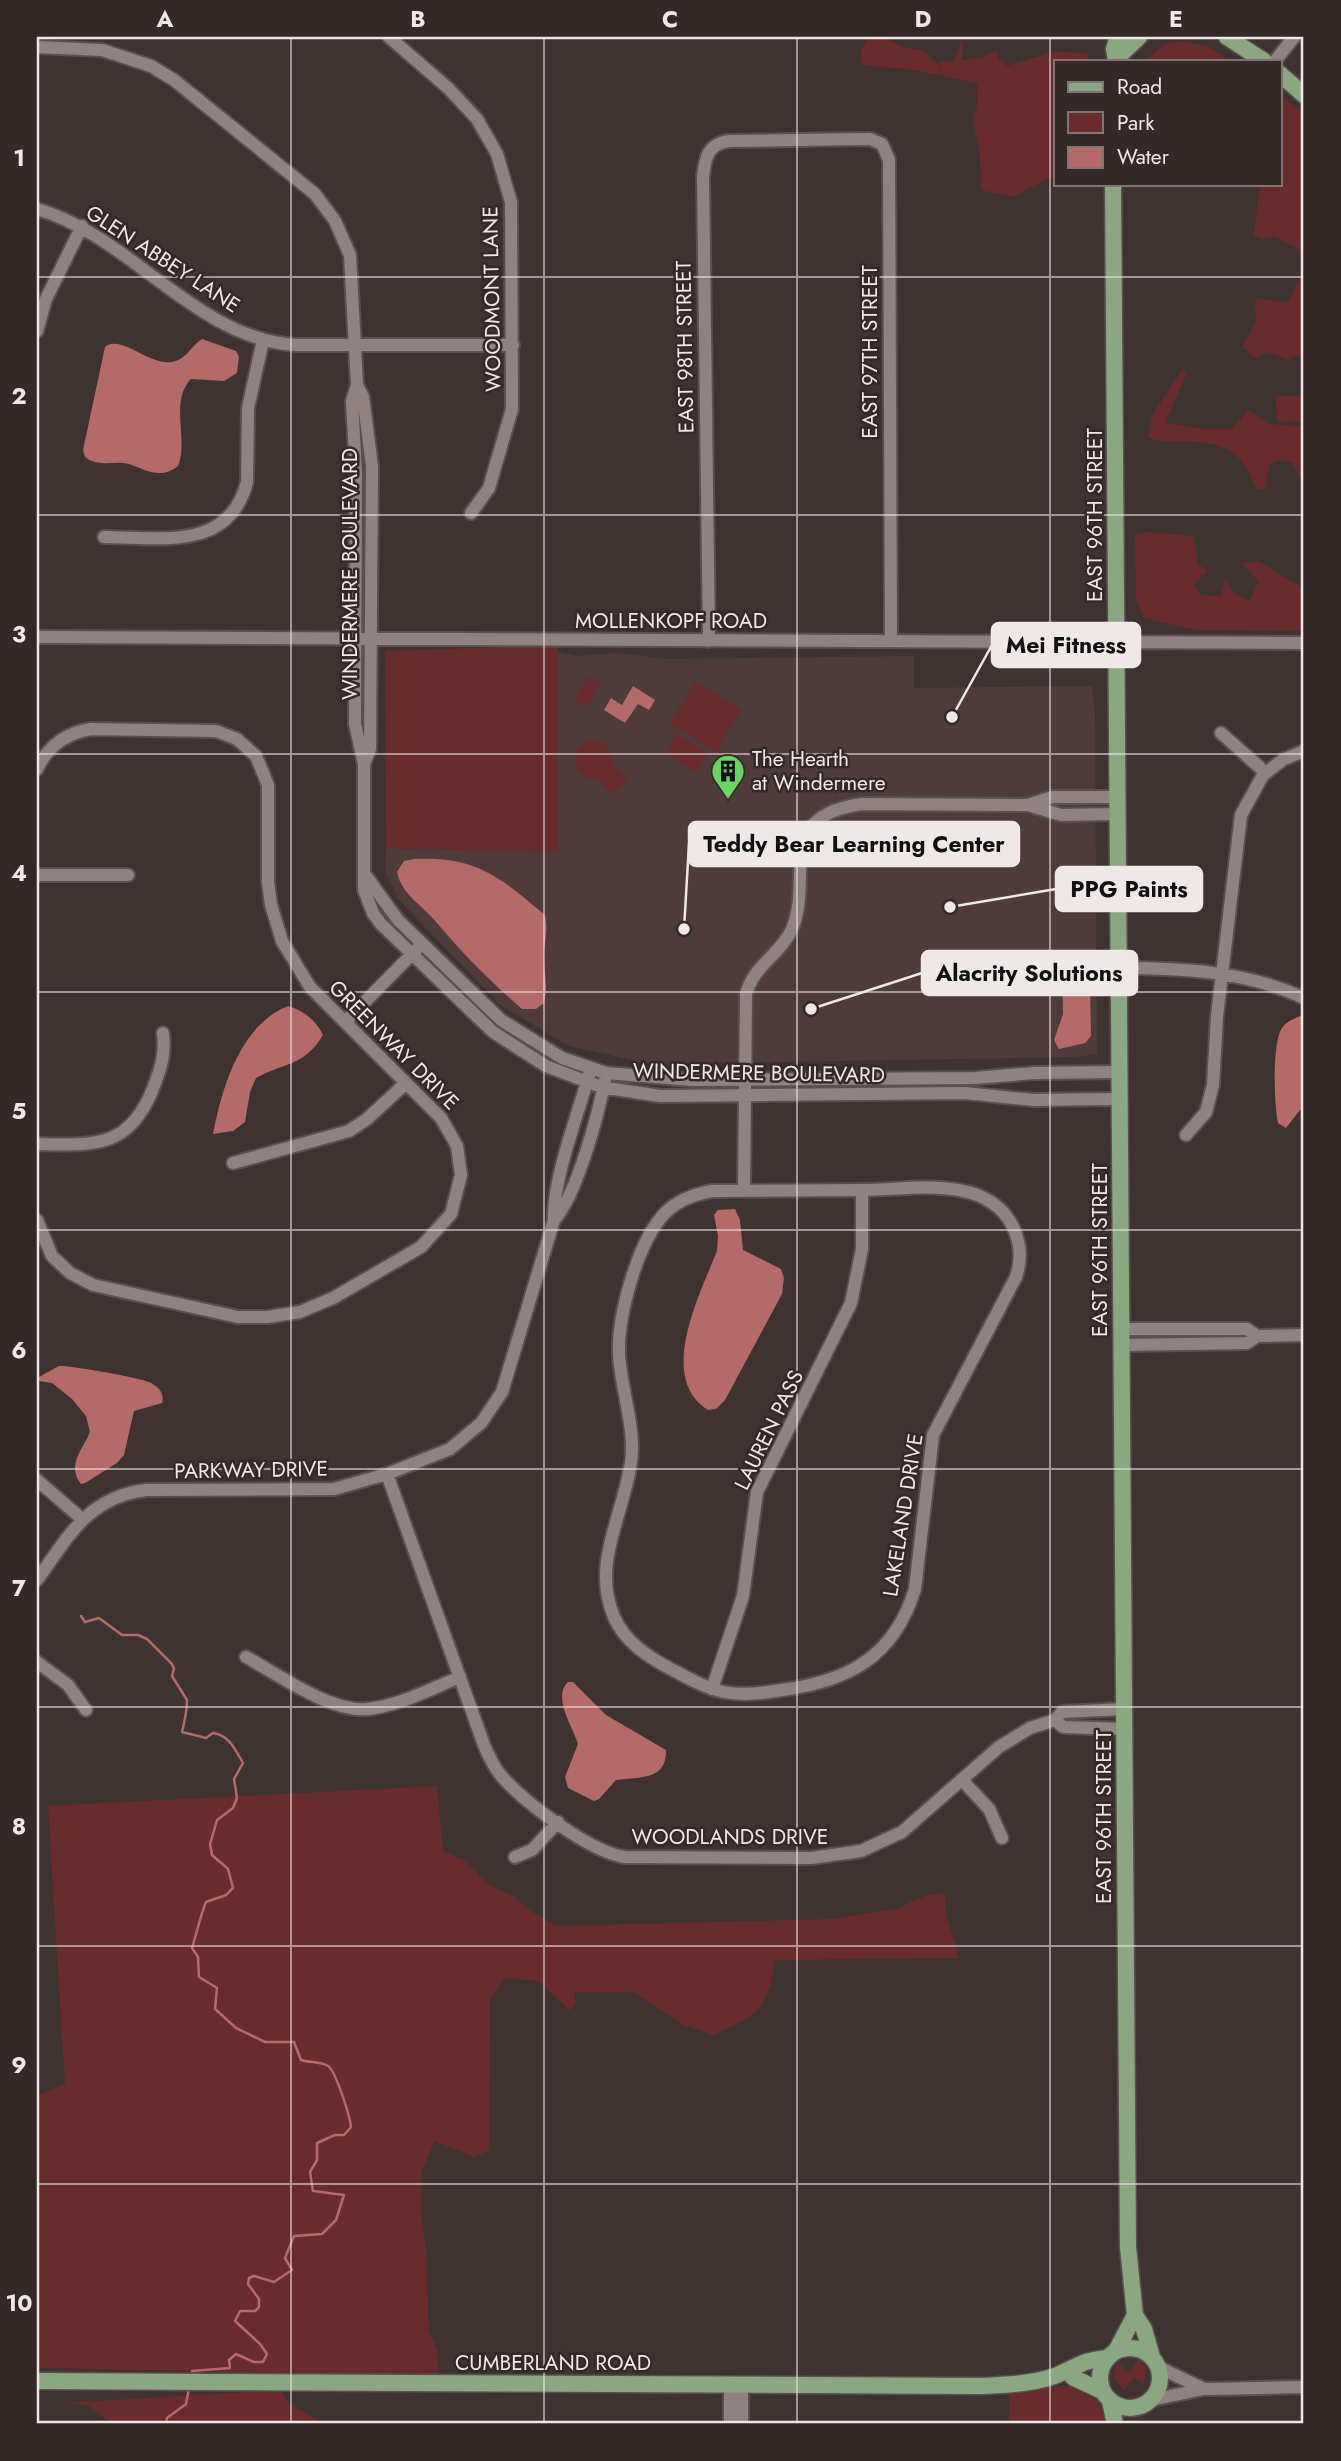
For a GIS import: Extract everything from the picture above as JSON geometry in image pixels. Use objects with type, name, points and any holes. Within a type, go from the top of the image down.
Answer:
[{"type":"main road","points":[[1118,37],[1114,49],[1117,59],[1139,37]]},
{"type":"main road","points":[[1227,37],[1262,60]]},
{"type":"main road","points":[[1282,76],[1304,95]]},
{"type":"main road","name":"EAST 96TH STREET","points":[[1114,186],[1128,2247],[1135,2315],[1144,2329],[1155,2362]]},
{"type":"main road","points":[[1115,2424],[1100,2373],[1135,2315]]},
{"type":"main road","points":[[1112,2354],[1138,2348],[1155,2362],[1158,2388],[1133,2424]]},
{"type":"main road","name":"CUMBERLAND ROAD","points":[[37,2381],[979,2386],[1019,2382],[1067,2371],[1083,2361],[1112,2354]]},
{"type":"main road","points":[[1067,2371],[1122,2407],[1146,2403]]},
{"type":"street","name":"WOODMONT LANE","points":[[389,37],[467,106],[497,154],[508,185],[513,220],[513,401],[509,426],[489,488],[471,513]]},
{"type":"street","points":[[1276,60],[1294,37]]},
{"type":"street","name":"WINDERMERE BOULEVARD","points":[[37,47],[102,50],[151,66],[184,88],[315,194],[335,221],[350,255],[357,384],[362,397],[372,466],[370,749],[364,764]]},
{"type":"street","name":"EAST 97TH STREET","points":[[803,141],[870,139],[880,142],[888,154],[891,641]]},
{"type":"street","name":"EAST 98TH STREET","points":[[709,641],[704,163],[711,148],[722,142],[803,141]]},
{"type":"street","name":"GLEN ABBEY LANE","points":[[37,209],[82,226],[221,322],[263,340],[284,344],[513,345]]},
{"type":"street","points":[[37,331],[46,299],[82,226]]},
{"type":"street","points":[[104,537],[194,536],[213,529],[229,517],[243,495],[247,482],[248,408],[263,340]]},
{"type":"street","name":"WINDERMERE BOULEVARD","points":[[357,384],[352,401],[356,473],[355,724],[364,764],[364,890],[373,913],[493,1032],[546,1066],[587,1083],[646,1095],[965,1093],[1033,1100],[1120,1099]]},
{"type":"street","name":"MOLLENKOPF ROAD","points":[[37,637],[1304,643]]},
{"type":"street","name":"GREENWAY DRIVE","points":[[37,769],[55,744],[68,736],[91,729],[216,731],[247,747],[262,767],[268,785],[268,883],[277,928],[301,976],[441,1118],[457,1146],[461,1175],[454,1208],[443,1226],[421,1247],[310,1308],[267,1317],[238,1317],[93,1285],[70,1273],[57,1261],[44,1242],[37,1220]]},
{"type":"street","points":[[1221,733],[1266,773]]},
{"type":"street","points":[[1186,1135],[1200,1123],[1211,1099],[1239,823],[1246,802],[1266,773],[1284,759],[1304,751]]},
{"type":"street","points":[[744,1191],[743,1080],[746,994],[755,971],[781,946],[791,930],[797,910],[799,853],[817,823],[833,811],[862,804],[1028,804],[1052,797],[1118,797]]},
{"type":"street","points":[[1028,804],[1061,815],[1118,814]]},
{"type":"street","points":[[37,875],[128,875]]},
{"type":"street","name":"WINDERMERE BOULEVARD","points":[[366,876],[389,910],[501,1020],[541,1047],[606,1073],[662,1080],[743,1080],[975,1078],[1034,1073],[1120,1072]]},
{"type":"street","points":[[345,1022],[422,944]]},
{"type":"street","points":[[1119,968],[1222,973],[1258,979],[1304,998]]},
{"type":"street","points":[[37,1144],[99,1143],[117,1138],[135,1124],[144,1110],[163,1062],[163,1033]]},
{"type":"street","name":"PARKWAY DRIVE","points":[[37,1580],[82,1519],[102,1502],[134,1491],[320,1490],[353,1485],[450,1449],[476,1428],[496,1403],[507,1380],[554,1220],[564,1166],[591,1068]]},
{"type":"street","name":"PARKWAY DRIVE","points":[[554,1220],[563,1211],[580,1165],[606,1073]]},
{"type":"street","points":[[233,1163],[349,1131],[368,1119],[406,1083]]},
{"type":"street","name":"LAKELAND DRIVE","points":[[862,1190],[957,1190],[988,1198],[1003,1210],[1019,1240],[1017,1277],[933,1435],[915,1588],[909,1609],[896,1632],[866,1663],[819,1685],[738,1694],[712,1689],[642,1652],[621,1629],[609,1603],[605,1571],[607,1553],[625,1488],[631,1451],[619,1340],[628,1293],[644,1248],[664,1214],[696,1195],[744,1191],[862,1190]]},
{"type":"street","name":"LAUREN PASS","points":[[712,1689],[743,1596],[757,1492],[851,1303],[862,1249],[862,1190]]},
{"type":"street","points":[[1122,1337],[1247,1343],[1256,1336],[1304,1335]]},
{"type":"street","name":"WOODLANDS DRIVE","points":[[387,1474],[484,1745],[496,1769],[510,1784],[594,1847],[625,1857],[824,1858],[861,1851],[902,1832],[1016,1735],[1055,1720],[1062,1712],[1125,1709]]},
{"type":"street","points":[[37,1479],[82,1519]]},
{"type":"street","points":[[246,1657],[334,1704],[357,1710],[380,1707],[460,1677]]},
{"type":"street","points":[[37,1662],[68,1685],[86,1710]]},
{"type":"street","points":[[1055,1720],[1063,1727],[1125,1729]]},
{"type":"street","points":[[963,1780],[989,1809],[1002,1838]]},
{"type":"street","points":[[514,1857],[532,1850],[558,1822]]},
{"type":"street","points":[[1155,2362],[1204,2389]]},
{"type":"street","points":[[730,2424],[736,2386]]},
{"type":"street","points":[[736,2386],[742,2424]]},
{"type":"street","points":[[1146,2403],[1204,2389],[1304,2387]]},
{"type":"shaded area","points":[[558,652],[576,656],[619,653],[665,659],[914,656],[914,688],[1092,686],[1095,711],[1097,1054],[1075,1057],[650,1064],[569,1046],[499,1004],[399,900],[385,871],[386,848],[558,852]]},
{"type":"green space","points":[[963,37],[962,60],[982,58],[998,50],[998,58],[1007,66],[1054,52],[1088,53],[1088,60],[1054,60],[1054,179],[1049,178],[1012,197],[981,190],[980,153],[973,122],[978,101],[977,83],[909,69],[861,65],[862,48],[868,39],[885,38],[902,47],[924,51],[942,68],[939,62],[954,61]]},
{"type":"green space","points":[[1183,41],[1208,47],[1228,60],[1147,60],[1165,44]]},
{"type":"green space","points":[[1282,96],[1304,114],[1304,266],[1298,249],[1275,236],[1262,239],[1254,235],[1260,186],[1282,186]]},
{"type":"green space","points":[[1304,266],[1304,357],[1294,355],[1290,360],[1267,352],[1256,358],[1242,347],[1256,322],[1255,302],[1259,298],[1285,303],[1291,297]]},
{"type":"green space","points":[[1183,368],[1186,375],[1165,423],[1205,429],[1232,429],[1248,410],[1269,424],[1304,427],[1304,484],[1292,462],[1279,460],[1269,465],[1265,489],[1256,490],[1245,465],[1229,450],[1208,443],[1148,437],[1152,416]]},
{"type":"green space","points":[[1276,396],[1304,396],[1304,421],[1277,422]]},
{"type":"green space","points":[[1147,532],[1194,536],[1198,565],[1208,570],[1194,585],[1201,595],[1221,596],[1226,579],[1234,593],[1249,602],[1259,581],[1242,564],[1258,561],[1304,589],[1304,631],[1195,630],[1144,618],[1136,599],[1135,535]]},
{"type":"green space","points":[[558,645],[558,852],[386,848],[385,651]]},
{"type":"green space","points":[[588,677],[600,684],[586,707],[574,700]]},
{"type":"green space","points":[[695,682],[741,710],[716,752],[670,723]]},
{"type":"green space","points":[[677,734],[708,753],[696,773],[665,753]]},
{"type":"green space","points":[[588,740],[606,744],[612,763],[628,779],[612,794],[597,778],[587,778],[577,770],[575,751]]},
{"type":"green space","points":[[437,1786],[443,1851],[463,1860],[491,1886],[514,1896],[529,1910],[556,1926],[834,1919],[898,1908],[925,1896],[945,1893],[946,1915],[959,1958],[775,1960],[769,1991],[759,2009],[714,2035],[684,2025],[634,1992],[574,1992],[576,2005],[569,2010],[539,1981],[504,1978],[490,2000],[489,2150],[474,2157],[435,2141],[422,2170],[421,2213],[426,2248],[429,2331],[437,2349],[439,2376],[37,2368],[37,2096],[65,2084],[48,1806]]},
{"type":"green space","points":[[1139,2359],[1147,2368],[1144,2385],[1134,2377],[1124,2390],[1114,2378],[1117,2363],[1129,2372]]},
{"type":"green space","points":[[1065,2385],[1082,2390],[1093,2397],[1107,2424],[1009,2424],[1009,2395]]},
{"type":"green space","points":[[281,2390],[288,2403],[316,2419],[317,2424],[111,2424],[89,2406],[64,2403]]},
{"type":"water","points":[[202,339],[236,351],[239,357],[237,373],[224,381],[191,379],[185,388],[180,410],[182,445],[178,466],[160,473],[129,464],[96,462],[85,457],[83,450],[105,347],[119,344],[154,360],[172,362],[181,358]]},
{"type":"water","points":[[633,686],[655,700],[649,710],[638,704],[625,723],[604,710],[611,698],[622,705]]},
{"type":"water","points":[[436,859],[471,865],[500,880],[545,915],[544,1003],[536,1009],[522,1009],[478,968],[409,894],[397,872],[404,861]]},
{"type":"water","points":[[1071,956],[1078,957],[1090,986],[1091,1036],[1085,1043],[1059,1049],[1054,1040],[1063,1014],[1062,970]]},
{"type":"water","points":[[288,1006],[309,1016],[323,1035],[300,1059],[256,1078],[250,1092],[245,1122],[233,1131],[213,1134],[222,1097],[236,1060],[257,1028],[271,1015]]},
{"type":"water","points":[[1301,1016],[1304,1018],[1304,1105],[1286,1128],[1278,1123],[1277,1114],[1277,1046],[1282,1028]]},
{"type":"water","points":[[735,1209],[740,1220],[743,1250],[781,1269],[784,1278],[782,1294],[725,1400],[716,1409],[708,1410],[693,1396],[685,1377],[684,1356],[693,1311],[717,1251],[718,1236],[714,1215],[718,1210]]},
{"type":"water","points":[[59,1366],[143,1380],[160,1390],[162,1396],[162,1403],[134,1411],[124,1455],[117,1463],[81,1484],[75,1464],[90,1432],[86,1416],[72,1399],[52,1383],[39,1381],[39,1377]]},
{"type":"water","points":[[568,1682],[573,1682],[606,1715],[666,1750],[662,1767],[650,1775],[616,1780],[594,1801],[568,1788],[565,1777],[578,1744],[563,1704],[562,1696]]},
{"type":"waterway","points":[[81,1616],[85,1622],[99,1618],[122,1635],[138,1635],[147,1639],[172,1664],[172,1676],[187,1700],[182,1732],[206,1738],[213,1733],[219,1734],[231,1744],[243,1763],[234,1779],[237,1798],[233,1808],[217,1820],[210,1844],[212,1855],[228,1869],[233,1888],[226,1895],[206,1902],[192,1948],[198,1957],[199,1977],[217,1988],[215,2009],[236,2028],[265,2042],[294,2042],[301,2060],[328,2066],[339,2085],[351,2127],[344,2135],[335,2135],[317,2143],[317,2160],[310,2172],[313,2191],[344,2195],[336,2220],[322,2234],[294,2236],[285,2258],[292,2270],[274,2282],[254,2276],[249,2278],[248,2284],[259,2299],[259,2307],[255,2311],[240,2311],[235,2321],[267,2354],[263,2362],[254,2362],[236,2354],[229,2360],[230,2368],[192,2371],[192,2375]]},
{"type":"waterway","points":[[166,2424],[167,2418],[186,2404],[189,2388]]},
{"type":"place","name":"Mei Fitness","points":[[952,717]]},
{"type":"place","name":"The Hearth at Windermere","points":[[728,801]]},
{"type":"place","name":"PPG Paints","points":[[950,907]]},
{"type":"place","name":"Teddy Bear Learning Center","points":[[684,929]]},
{"type":"place","name":"Alacrity Solutions","points":[[811,1009]]}]
